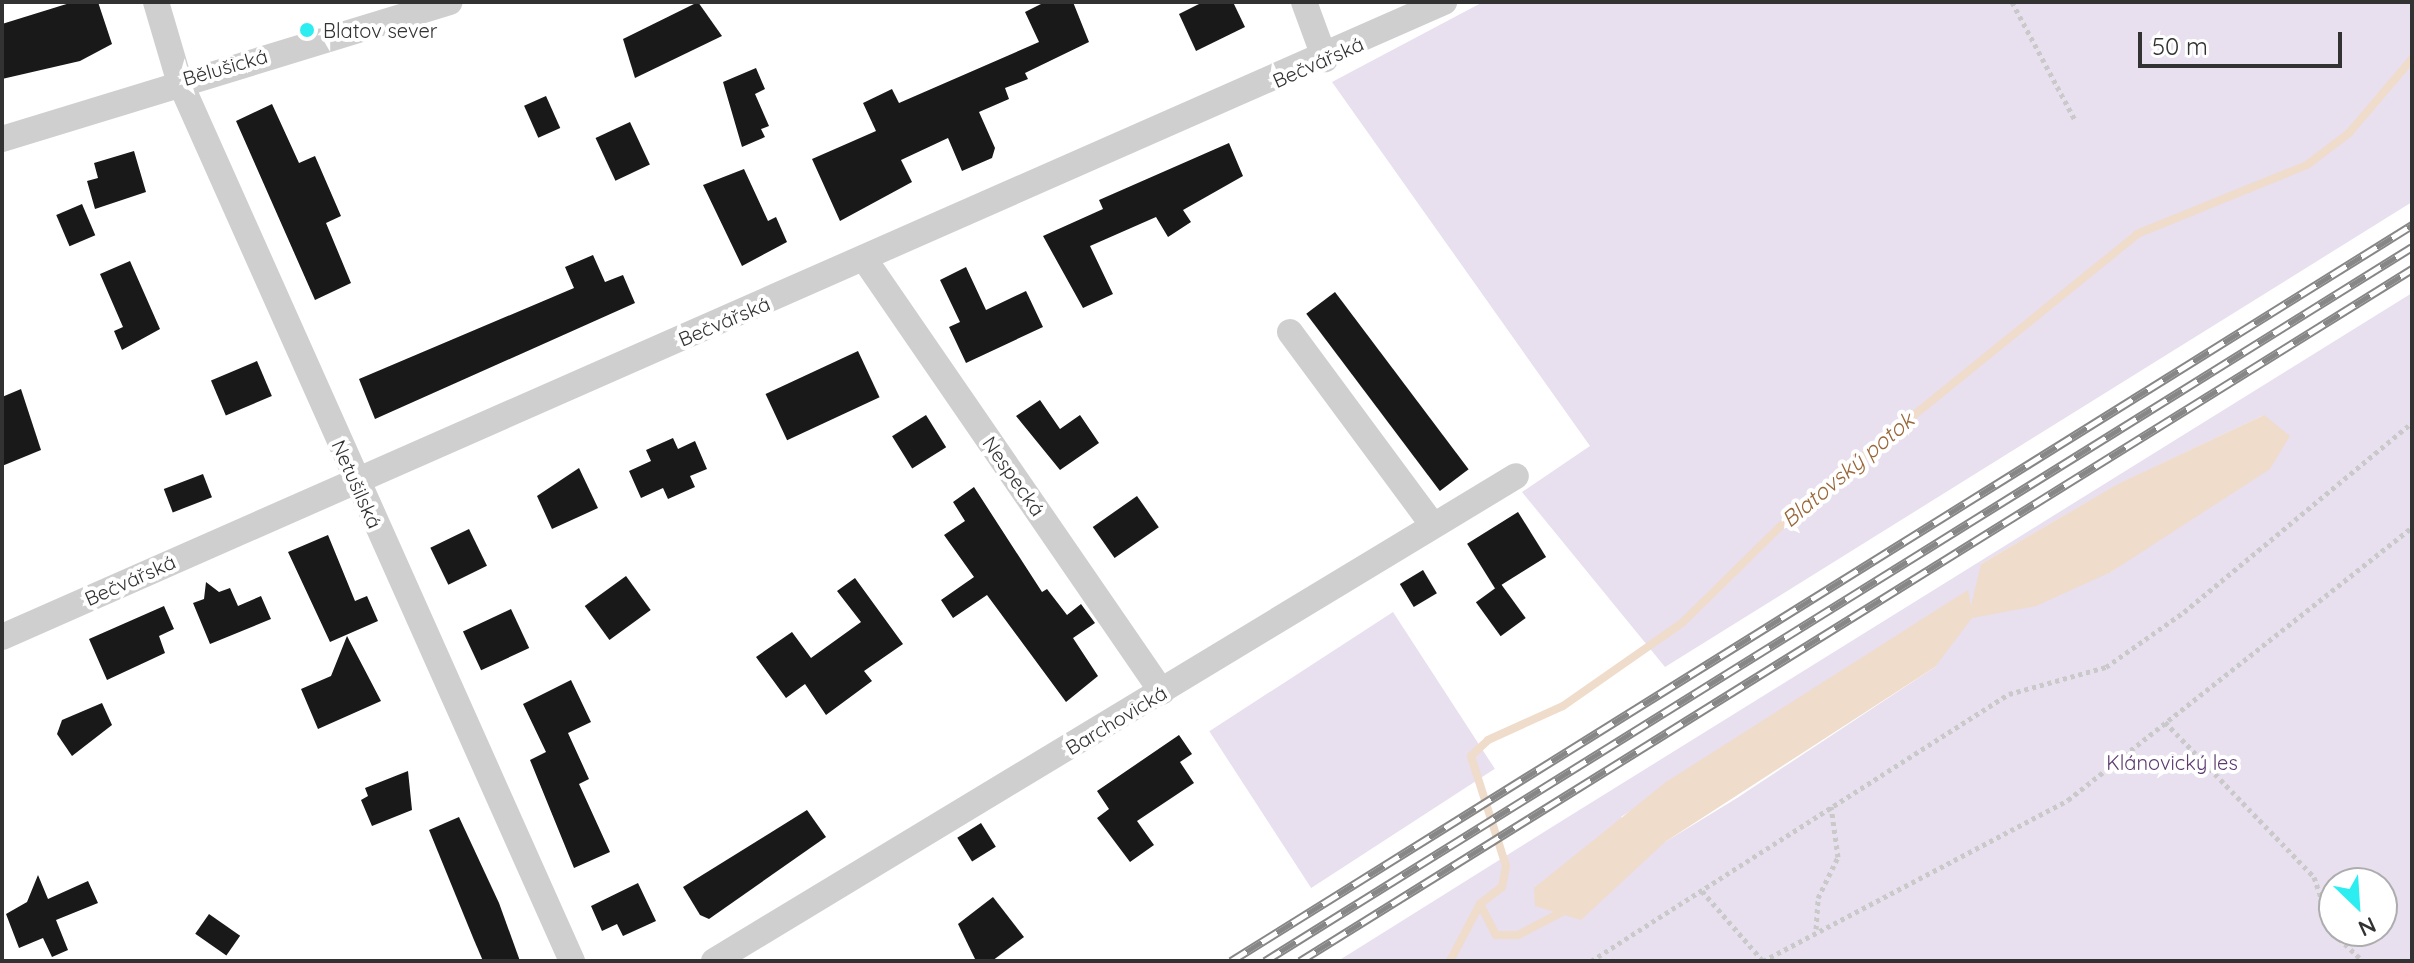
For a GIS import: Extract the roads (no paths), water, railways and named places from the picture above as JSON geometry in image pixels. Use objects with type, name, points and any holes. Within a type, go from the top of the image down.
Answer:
[{"type":"street","name":"Netušilská","points":[[156,2],[179,80],[354,479],[572,961]]},
{"type":"street","name":"Bělušická","points":[[2,139],[179,80],[450,2]]},
{"type":"street","points":[[1304,2],[1325,59]]},
{"type":"street","name":"Bečvářská","points":[[2,637],[354,479],[1325,59],[1444,2]]},
{"type":"street","name":"Nespecká","points":[[865,260],[1162,692]]},
{"type":"street","points":[[1290,332],[1433,525]]},
{"type":"street","name":"Barchovická","points":[[714,961],[1516,476]]},
{"type":"waterway","name":"Blatovský potok","points":[[1450,961],[1480,904],[1502,887],[1506,866],[1471,756],[1488,740],[1563,706],[1682,623],[1798,509],[2137,234],[2307,165],[2349,133],[2412,59]]},
{"type":"waterway","points":[[1480,904],[1496,935],[1518,935],[1562,912]]},
{"type":"railway","points":[[1231,961],[2412,225]]},
{"type":"railway","points":[[1265,961],[2412,247]]},
{"type":"railway","points":[[1300,961],[2412,269]]},
{"type":"place","name":"Blatov sever","points":[[307,30]]},
{"type":"park label","name":"Klánovický les","points":[[2172,762]]}]
